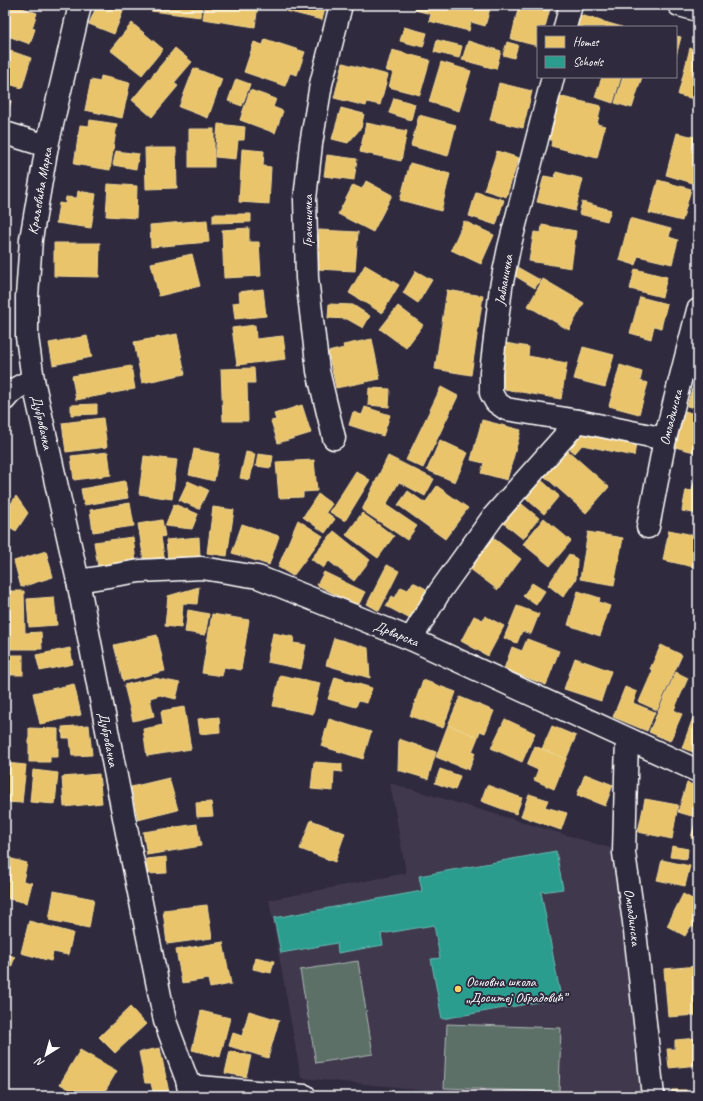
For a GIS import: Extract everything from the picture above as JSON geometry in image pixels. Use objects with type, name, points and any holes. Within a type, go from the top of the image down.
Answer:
[{"type":"street","name":"Краљевића Марка","points":[[33,380],[27,337],[27,297],[31,239],[47,146],[80,5]]},
{"type":"street","name":"Грачаничка","points":[[334,438],[318,370],[307,278],[305,199],[311,144],[321,84],[341,5]]},
{"type":"street","points":[[565,26],[571,5]]},
{"type":"street","points":[[679,5],[698,10]]},
{"type":"street","name":"Јабланичка","points":[[553,78],[509,248],[501,287],[491,372],[492,393],[496,402],[506,409],[578,421],[665,439]]},
{"type":"street","points":[[5,133],[47,146]]},
{"type":"street","name":"Омладинска","points":[[648,527],[665,439],[698,310]]},
{"type":"street","points":[[5,399],[19,386],[33,380]]},
{"type":"street","name":"Дубровачка","points":[[33,380],[78,581],[165,1021],[190,1091]]},
{"type":"street","points":[[411,639],[440,591],[493,517],[578,421]]},
{"type":"street","name":"Дрварска","points":[[78,581],[140,571],[202,568],[258,577],[411,639],[698,771]]},
{"type":"street","name":"Омладинска","points":[[627,739],[624,853],[634,922],[653,1096]]},
{"type":"street","points":[[190,1091],[304,1096]]},
{"type":"shaded area","name":"Основна школа „Доситеј Обрадовић”","points":[[390,783],[617,850],[641,1096],[488,1096],[301,1078],[269,900],[406,873]]},
{"type":"green space","points":[[358,961],[373,1054],[316,1063],[300,970]]},
{"type":"green space","points":[[447,1024],[561,1028],[559,1092],[444,1088]]},
{"type":"building: Homes","points":[[5,5],[14,5],[37,13],[32,28],[35,29],[30,44],[5,35]]},
{"type":"building: Homes","points":[[97,5],[113,5],[124,9],[114,34],[89,24]]},
{"type":"building: Homes","points":[[152,5],[202,5],[201,17],[151,11]]},
{"type":"building: Homes","points":[[205,5],[258,5],[255,27],[203,19]]},
{"type":"building: Homes","points":[[287,5],[326,5],[322,20],[286,11]]},
{"type":"building: Homes","points":[[416,5],[491,5],[485,26],[471,22],[469,31],[429,21],[431,14],[415,10]]},
{"type":"building: Homes","points":[[519,5],[551,5],[545,26],[537,26],[537,46],[511,39]]},
{"type":"building: Homes","points":[[577,14],[619,26],[574,26]]},
{"type":"building: Homes","points":[[132,23],[163,49],[142,75],[110,50]]},
{"type":"building: Homes","points":[[404,27],[427,33],[423,47],[400,41]]},
{"type":"building: Homes","points":[[677,36],[681,37],[677,52]]},
{"type":"building: Homes","points":[[265,39],[305,52],[297,75],[290,73],[285,86],[244,72],[254,42],[263,45]]},
{"type":"building: Homes","points":[[437,40],[462,46],[459,58],[434,52]]},
{"type":"building: Homes","points":[[468,41],[501,51],[496,69],[462,60]]},
{"type":"building: Homes","points":[[507,42],[518,45],[514,58],[503,55]]},
{"type":"building: Homes","points":[[175,48],[192,62],[174,83],[178,86],[152,117],[132,100]]},
{"type":"building: Homes","points":[[690,48],[698,51],[698,93],[696,93],[694,99],[678,95]]},
{"type":"building: Homes","points":[[5,49],[31,58],[22,88],[5,83]]},
{"type":"building: Homes","points":[[392,50],[430,60],[420,95],[389,87],[393,72],[386,71]]},
{"type":"building: Homes","points":[[441,62],[471,71],[459,111],[429,102]]},
{"type":"building: Homes","points":[[343,63],[388,75],[380,105],[367,102],[366,106],[334,98]]},
{"type":"building: Homes","points":[[194,68],[222,79],[208,118],[179,107]]},
{"type":"building: Homes","points":[[101,76],[130,83],[122,118],[85,110],[91,80],[100,82]]},
{"type":"building: Homes","points":[[602,78],[621,78],[613,103],[595,97]]},
{"type":"building: Homes","points":[[623,78],[642,78],[632,108],[615,103]]},
{"type":"building: Homes","points":[[236,79],[250,84],[242,106],[228,101]]},
{"type":"building: Homes","points":[[499,83],[532,91],[523,128],[490,120]]},
{"type":"building: Homes","points":[[250,90],[276,99],[273,107],[283,111],[275,133],[240,120]]},
{"type":"building: Homes","points":[[558,96],[601,106],[597,124],[605,126],[597,158],[551,146],[552,140],[547,139]]},
{"type":"building: Homes","points":[[394,98],[415,104],[411,120],[389,113]]},
{"type":"building: Homes","points":[[5,100],[11,101],[5,122]]},
{"type":"building: Homes","points":[[341,108],[364,114],[361,128],[348,143],[332,139]]},
{"type":"building: Homes","points":[[419,115],[456,125],[448,156],[411,146]]},
{"type":"building: Homes","points":[[90,120],[117,124],[110,170],[74,164],[80,125],[89,126]]},
{"type":"building: Homes","points":[[366,123],[407,131],[401,161],[360,152]]},
{"type":"building: Homes","points":[[218,124],[245,127],[244,140],[238,140],[236,159],[215,157]]},
{"type":"building: Homes","points":[[189,129],[214,129],[214,167],[189,167]]},
{"type":"building: Homes","points":[[677,133],[695,137],[692,150],[696,151],[694,159],[698,160],[698,177],[696,184],[666,175]]},
{"type":"building: Homes","points":[[145,148],[176,148],[177,188],[146,189]]},
{"type":"building: Homes","points":[[242,149],[264,151],[263,166],[271,167],[269,204],[239,202]]},
{"type":"building: Homes","points":[[116,151],[139,154],[136,169],[113,165]]},
{"type":"building: Homes","points":[[497,151],[519,158],[506,197],[484,190]]},
{"type":"building: Homes","points":[[327,155],[357,159],[354,180],[324,176]]},
{"type":"building: Homes","points":[[410,163],[450,174],[441,211],[400,200]]},
{"type":"building: Homes","points":[[556,172],[583,179],[575,211],[537,202],[544,176],[555,178]]},
{"type":"building: Homes","points":[[658,180],[691,189],[682,221],[649,213]]},
{"type":"building: Homes","points":[[366,181],[392,195],[373,232],[338,214],[353,185],[362,189]]},
{"type":"building: Homes","points":[[108,184],[137,186],[136,218],[106,216]]},
{"type":"building: Homes","points":[[78,191],[96,194],[91,228],[56,223],[59,203],[65,204],[66,197],[77,198]]},
{"type":"building: Homes","points":[[476,192],[504,200],[496,225],[469,216]]},
{"type":"building: Homes","points":[[582,202],[611,210],[607,221],[579,214]]},
{"type":"building: Homes","points":[[213,214],[251,214],[251,222],[213,223]]},
{"type":"building: Homes","points":[[630,218],[671,229],[669,237],[678,240],[672,264],[638,256],[635,265],[619,260]]},
{"type":"building: Homes","points":[[207,220],[209,242],[151,247],[150,225]]},
{"type":"building: Homes","points":[[464,221],[494,235],[481,264],[451,250]]},
{"type":"building: Homes","points":[[542,225],[576,231],[571,268],[529,261],[534,232],[541,233]]},
{"type":"building: Homes","points":[[249,228],[249,242],[259,242],[261,276],[224,278],[222,230]]},
{"type":"building: Homes","points":[[319,230],[358,232],[355,271],[317,269]]},
{"type":"building: Homes","points":[[54,243],[100,243],[99,277],[54,276]]},
{"type":"building: Homes","points":[[192,254],[200,286],[159,296],[151,263]]},
{"type":"building: Homes","points":[[365,265],[399,285],[382,313],[349,293]]},
{"type":"building: Homes","points":[[517,267],[540,280],[535,288],[512,274]]},
{"type":"building: Homes","points":[[635,269],[667,277],[662,297],[630,289]]},
{"type":"building: Homes","points":[[416,271],[432,280],[418,303],[403,293]]},
{"type":"building: Homes","points":[[543,279],[584,303],[569,330],[528,306]]},
{"type":"building: Homes","points":[[263,289],[266,316],[235,319],[233,303],[240,302],[239,292]]},
{"type":"building: Homes","points":[[447,290],[483,296],[471,375],[435,369]]},
{"type":"building: Homes","points":[[640,297],[667,304],[661,328],[654,326],[651,339],[630,333]]},
{"type":"building: Homes","points":[[329,304],[353,305],[370,316],[363,328],[347,319],[328,318]]},
{"type":"building: Homes","points":[[398,306],[423,325],[406,348],[380,329]]},
{"type":"building: Homes","points":[[255,325],[256,339],[283,336],[286,359],[237,365],[232,328]]},
{"type":"building: Homes","points":[[177,334],[185,374],[142,383],[134,342]]},
{"type":"building: Homes","points":[[87,336],[92,357],[53,365],[49,343]]},
{"type":"building: Homes","points":[[372,339],[380,379],[336,388],[328,352],[344,348],[343,345]]},
{"type":"building: Homes","points":[[505,343],[529,347],[528,356],[567,363],[561,399],[498,388]]},
{"type":"building: Homes","points":[[583,347],[614,355],[605,387],[574,379]]},
{"type":"building: Homes","points":[[620,365],[642,372],[640,381],[648,383],[639,414],[609,406]]},
{"type":"building: Homes","points":[[131,366],[135,389],[76,400],[72,376]]},
{"type":"building: Homes","points":[[254,368],[255,383],[247,383],[248,421],[223,421],[221,369]]},
{"type":"building: Homes","points":[[441,387],[458,396],[423,468],[406,460]]},
{"type":"building: Homes","points":[[369,388],[390,389],[389,407],[368,405]]},
{"type":"building: Homes","points":[[692,389],[698,391],[698,409],[687,406]]},
{"type":"building: Homes","points":[[97,404],[97,414],[71,415],[71,405]]},
{"type":"building: Homes","points":[[302,405],[311,433],[278,443],[271,421],[276,420],[274,414]]},
{"type":"building: Homes","points":[[365,407],[390,415],[383,436],[349,425],[353,412],[362,415]]},
{"type":"building: Homes","points":[[685,411],[698,415],[698,453],[675,447]]},
{"type":"building: Homes","points":[[103,418],[107,447],[66,452],[62,423]]},
{"type":"building: Homes","points":[[482,420],[521,430],[507,480],[481,473],[484,463],[471,460]]},
{"type":"building: Homes","points":[[581,432],[636,444],[634,456],[582,445],[575,453],[569,448]]},
{"type":"building: Homes","points":[[440,440],[468,453],[455,482],[427,470]]},
{"type":"building: Homes","points":[[194,449],[219,454],[214,481],[189,475]]},
{"type":"building: Homes","points":[[567,450],[609,487],[586,513],[543,475]]},
{"type":"building: Homes","points":[[108,452],[111,475],[74,480],[71,456]]},
{"type":"building: Homes","points":[[246,452],[255,454],[250,480],[240,478]]},
{"type":"building: Homes","points":[[258,454],[273,456],[271,468],[256,466]]},
{"type":"building: Homes","points":[[144,456],[177,460],[172,499],[139,494]]},
{"type":"building: Homes","points":[[388,456],[434,479],[425,496],[399,482],[386,505],[417,526],[407,540],[362,510]]},
{"type":"building: Homes","points":[[314,460],[317,491],[303,492],[303,497],[279,498],[276,462]]},
{"type":"building: Homes","points":[[356,471],[370,480],[345,521],[330,512]]},
{"type":"building: Homes","points":[[538,477],[559,496],[544,514],[523,496]]},
{"type":"building: Homes","points":[[125,481],[128,498],[84,505],[81,489]]},
{"type":"building: Homes","points":[[188,481],[208,490],[199,509],[179,500]]},
{"type":"building: Homes","points":[[694,482],[698,482],[698,514],[682,511],[686,490],[692,491]]},
{"type":"building: Homes","points":[[437,486],[468,508],[445,539],[398,505],[408,491],[425,503]]},
{"type":"building: Homes","points":[[318,494],[332,504],[326,512],[335,519],[325,533],[303,517]]},
{"type":"building: Homes","points":[[16,496],[28,513],[16,531],[5,524],[5,513]]},
{"type":"building: Homes","points":[[517,500],[539,518],[523,539],[501,521]]},
{"type":"building: Homes","points":[[130,503],[134,526],[93,532],[90,510]]},
{"type":"building: Homes","points":[[174,504],[198,514],[192,529],[165,526]]},
{"type":"building: Homes","points":[[213,507],[234,510],[227,556],[207,553]]},
{"type":"building: Homes","points":[[362,513],[394,536],[378,558],[346,535]]},
{"type":"building: Homes","points":[[544,518],[571,541],[550,566],[523,544]]},
{"type":"building: Homes","points":[[162,520],[165,536],[161,537],[165,563],[145,567],[138,524]]},
{"type":"building: Homes","points":[[298,520],[323,536],[293,576],[278,567]]},
{"type":"building: Homes","points":[[242,524],[279,536],[269,565],[232,553]]},
{"type":"building: Homes","points":[[669,530],[698,536],[698,568],[663,560]]},
{"type":"building: Homes","points":[[334,531],[370,560],[354,581],[329,561],[323,568],[311,559]]},
{"type":"building: Homes","points":[[588,532],[623,538],[614,585],[580,579]]},
{"type":"building: Homes","points":[[133,537],[136,562],[98,567],[94,542]]},
{"type":"building: Homes","points":[[199,537],[200,557],[168,560],[166,540]]},
{"type":"building: Homes","points":[[492,537],[521,559],[498,590],[469,568]]},
{"type":"building: Homes","points":[[46,551],[53,577],[21,587],[14,561]]},
{"type":"building: Homes","points":[[569,554],[577,559],[576,579],[563,597],[548,585]]},
{"type":"building: Homes","points":[[387,565],[399,571],[379,611],[367,604]]},
{"type":"building: Homes","points":[[324,572],[365,592],[358,606],[317,585]]},
{"type":"building: Homes","points":[[413,582],[430,591],[414,621],[386,606],[392,596],[395,598],[401,587],[408,590]]},
{"type":"building: Homes","points":[[532,583],[545,591],[536,605],[523,596]]},
{"type":"building: Homes","points":[[199,587],[197,604],[183,603],[181,628],[165,626],[168,596]]},
{"type":"building: Homes","points":[[5,591],[24,591],[25,633],[41,632],[42,649],[5,649]]},
{"type":"building: Homes","points":[[578,591],[600,598],[599,602],[610,606],[600,636],[568,625]]},
{"type":"building: Homes","points":[[54,597],[57,625],[29,627],[27,599]]},
{"type":"building: Homes","points":[[517,606],[539,614],[531,634],[522,631],[517,643],[504,638]]},
{"type":"building: Homes","points":[[188,610],[209,614],[205,635],[185,632]]},
{"type":"building: Homes","points":[[212,614],[249,620],[241,670],[224,667],[222,676],[202,673]]},
{"type":"building: Homes","points":[[474,616],[483,620],[485,616],[504,626],[488,656],[461,641]]},
{"type":"building: Homes","points":[[273,633],[294,637],[293,643],[306,645],[301,669],[267,662]]},
{"type":"building: Homes","points":[[157,635],[165,671],[123,681],[114,645]]},
{"type":"building: Homes","points":[[334,638],[368,648],[370,678],[326,665]]},
{"type":"building: Homes","points":[[527,639],[559,651],[546,685],[504,669],[512,647],[522,651]]},
{"type":"building: Homes","points":[[661,645],[682,655],[657,710],[639,702],[653,670],[650,669]]},
{"type":"building: Homes","points":[[70,648],[73,664],[40,671],[36,655]]},
{"type":"building: Homes","points":[[7,655],[23,655],[23,675],[7,675]]},
{"type":"building: Homes","points":[[575,658],[611,671],[601,701],[564,689]]},
{"type":"building: Homes","points":[[676,672],[688,678],[674,710],[682,714],[670,741],[649,732]]},
{"type":"building: Homes","points":[[280,675],[320,683],[313,714],[273,706]]},
{"type":"building: Homes","points":[[335,677],[372,688],[367,703],[358,701],[356,707],[328,699]]},
{"type":"building: Homes","points":[[154,678],[180,683],[176,699],[160,695],[150,698],[154,716],[133,721],[124,685]]},
{"type":"building: Homes","points":[[423,680],[456,692],[443,728],[410,716]]},
{"type":"building: Homes","points":[[74,684],[81,715],[40,724],[33,693]]},
{"type":"building: Homes","points":[[625,687],[637,692],[633,703],[655,712],[647,731],[613,717]]},
{"type":"building: Homes","points":[[460,697],[494,711],[485,733],[480,731],[478,737],[448,725]]},
{"type":"building: Homes","points":[[698,704],[698,747],[696,753],[682,748]]},
{"type":"building: Homes","points":[[184,707],[191,749],[147,756],[143,729],[163,725],[161,711]]},
{"type":"building: Homes","points":[[219,717],[220,732],[200,734],[198,719]]},
{"type":"building: Homes","points":[[329,719],[371,732],[363,759],[321,746]]},
{"type":"building: Homes","points":[[505,719],[535,733],[522,762],[491,748]]},
{"type":"building: Homes","points":[[89,725],[92,755],[72,756],[70,738],[63,738],[62,727]]},
{"type":"building: Homes","points":[[448,725],[478,737],[472,752],[475,753],[469,770],[436,757]]},
{"type":"building: Homes","points":[[552,726],[576,736],[566,759],[542,749]]},
{"type":"building: Homes","points":[[29,728],[58,729],[58,757],[50,757],[50,762],[29,762]]},
{"type":"building: Homes","points":[[399,739],[436,752],[428,779],[398,770]]},
{"type":"building: Homes","points":[[535,746],[566,759],[554,789],[534,780],[538,770],[527,765]]},
{"type":"building: Homes","points":[[314,762],[342,764],[342,772],[334,771],[333,791],[311,789]]},
{"type":"building: Homes","points":[[5,763],[26,765],[22,803],[5,802]]},
{"type":"building: Homes","points":[[440,769],[460,776],[455,790],[435,783]]},
{"type":"building: Homes","points":[[33,770],[58,773],[55,804],[30,802]]},
{"type":"building: Homes","points":[[99,774],[102,803],[64,807],[62,777]]},
{"type":"building: Homes","points":[[585,774],[613,785],[605,806],[577,795]]},
{"type":"building: Homes","points":[[169,778],[178,810],[138,820],[131,787]]},
{"type":"building: Homes","points":[[687,783],[698,786],[698,804],[695,817],[678,812]]},
{"type":"building: Homes","points":[[487,785],[522,798],[516,814],[481,801]]},
{"type":"building: Homes","points":[[529,794],[548,800],[545,807],[567,813],[561,830],[521,816]]},
{"type":"building: Homes","points":[[645,799],[678,805],[672,839],[638,832]]},
{"type":"building: Homes","points":[[211,802],[213,816],[197,817],[196,803]]},
{"type":"building: Homes","points":[[698,812],[698,840],[691,838]]},
{"type":"building: Homes","points":[[311,820],[345,833],[335,862],[300,849]]},
{"type":"building: Homes","points":[[197,824],[201,846],[147,855],[143,832]]},
{"type":"building: Homes","points":[[672,846],[688,849],[687,859],[670,857]]},
{"type":"building: Homes","points":[[5,857],[27,863],[23,881],[32,883],[27,903],[5,898]]},
{"type":"building: Homes","points":[[166,857],[167,873],[147,874],[146,859]]},
{"type":"building: Homes","points":[[662,860],[690,866],[685,886],[657,880]]},
{"type":"building: Homes","points":[[54,891],[94,899],[89,928],[49,920]]},
{"type":"building: Homes","points":[[683,894],[698,902],[698,920],[694,927],[691,926],[685,936],[667,926]]},
{"type":"building: Homes","points":[[207,905],[212,938],[167,944],[163,910]]},
{"type":"building: Homes","points":[[29,921],[73,933],[68,955],[53,952],[51,961],[21,953]]},
{"type":"building: Homes","points":[[223,942],[231,984],[210,988],[208,979],[182,983],[176,950]]},
{"type":"building: Homes","points":[[5,953],[15,957],[5,984]]},
{"type":"building: Homes","points":[[255,957],[274,961],[271,973],[253,969]]},
{"type":"building: Homes","points":[[698,966],[698,1015],[668,1017],[664,969]]},
{"type":"building: Homes","points":[[130,1007],[146,1024],[115,1053],[99,1037]]},
{"type":"building: Homes","points":[[201,1011],[230,1018],[220,1057],[192,1050]]},
{"type":"building: Homes","points":[[249,1011],[279,1020],[268,1058],[229,1046],[233,1033],[242,1036]]},
{"type":"building: Homes","points":[[5,1030],[10,1032],[5,1044]]},
{"type":"building: Homes","points":[[698,1038],[698,1065],[669,1068],[667,1049],[675,1049],[675,1040]]},
{"type":"building: Homes","points":[[160,1048],[169,1093],[154,1096],[151,1083],[145,1083],[139,1052]]},
{"type":"building: Homes","points":[[80,1050],[117,1071],[102,1096],[82,1096],[60,1084]]},
{"type":"building: Homes","points":[[230,1051],[251,1056],[246,1077],[225,1073]]},
{"type":"building: Homes","points":[[672,1090],[686,1090],[686,1096],[672,1096]]},
{"type":"building: Schools","points":[[556,851],[563,889],[541,892],[561,998],[442,1019],[431,959],[440,958],[434,925],[381,934],[383,945],[338,953],[337,943],[281,953],[274,918],[422,891],[419,876]]},
{"type":"place","name":"Основна школа „Доситеј Обрадовић”","points":[[458,989]]}]
